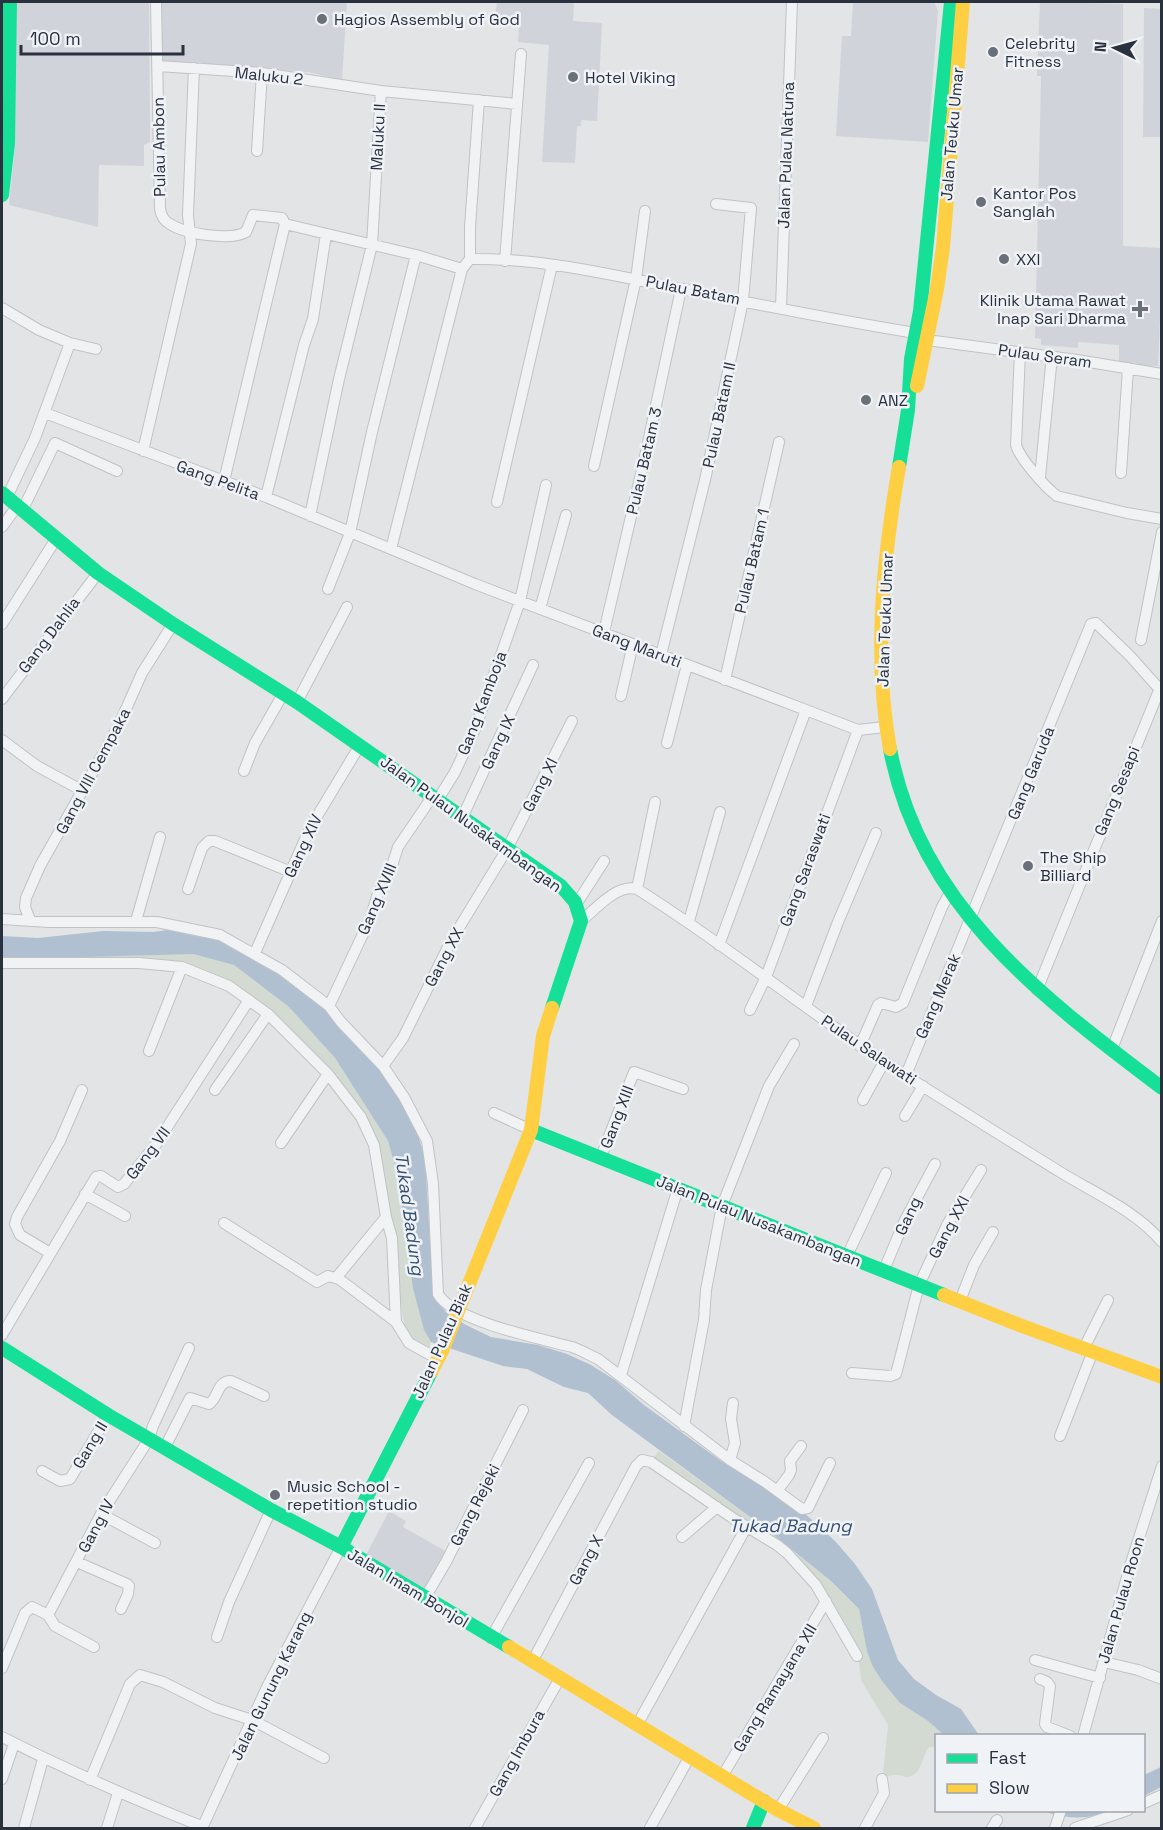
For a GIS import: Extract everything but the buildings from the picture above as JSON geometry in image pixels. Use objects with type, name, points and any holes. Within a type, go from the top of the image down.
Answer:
[{"type":"main road","points":[[2,195],[10,2]]},
{"type":"main road","name":"Jalan Teuku Umar","points":[[951,2],[916,391],[909,406],[894,496],[882,603],[882,700],[885,727],[906,809],[926,853],[971,918],[997,951],[1037,990],[1161,1088]]},
{"type":"main road","name":"Jalan Teuku Umar","points":[[923,329],[943,247],[963,2]]},
{"type":"main road","name":"Jalan Pulau Nusakambangan","points":[[13,501],[98,573],[173,624],[297,702],[561,886],[577,903],[581,921]]},
{"type":"main road","points":[[531,1130],[543,1036],[581,921]]},
{"type":"main road","name":"Jalan Pulau Nusakambangan","points":[[531,1130],[1023,1326],[1161,1377]]},
{"type":"main road","name":"Jalan Pulau Biak","points":[[340,1547],[440,1355],[531,1130]]},
{"type":"main road","name":"Jalan Imam Bonjol","points":[[2,1348],[108,1415],[271,1510],[340,1547],[778,1810],[814,1828]]},
{"type":"main road","points":[[753,1828],[764,1801]]},
{"type":"street","name":"Pulau Ambon","points":[[156,2],[160,208],[162,216],[169,224],[191,233],[223,236],[242,234],[246,232],[252,217],[256,214],[282,218],[285,224],[416,255],[462,269]]},
{"type":"street","name":"Jalan Pulau Natuna","points":[[781,308],[792,2]]},
{"type":"street","points":[[505,261],[521,54]]},
{"type":"street","name":"Maluku 2","points":[[158,66],[262,73],[381,91]]},
{"type":"street","points":[[143,452],[186,270],[191,233],[188,215],[194,68]]},
{"type":"street","points":[[258,151],[262,73]]},
{"type":"street","name":"Maluku II","points":[[310,516],[339,379],[372,245],[381,91],[518,104]]},
{"type":"street","points":[[391,549],[462,269],[470,259],[470,227],[479,100]]},
{"type":"street","name":"Pulau Batam II","points":[[662,655],[705,480],[744,301],[751,208],[716,204]]},
{"type":"street","points":[[594,466],[636,279],[645,211]]},
{"type":"street","points":[[224,481],[285,224]]},
{"type":"street","points":[[266,497],[304,345],[313,319],[326,234]]},
{"type":"street","points":[[328,589],[350,533],[366,454],[416,255]]},
{"type":"street","name":"Pulau Batam","points":[[470,259],[552,265],[781,308],[923,329]]},
{"type":"street","points":[[497,502],[552,265]]},
{"type":"street","name":"Pulau Batam 3","points":[[604,632],[681,289]]},
{"type":"street","points":[[2,308],[39,330],[70,343],[96,349]]},
{"type":"street","name":"Pulau Seram","points":[[923,329],[1020,352],[1161,374]]},
{"type":"street","points":[[2,527],[70,343]]},
{"type":"street","points":[[1020,352],[1016,445],[1022,458],[1057,495],[1161,519]]},
{"type":"street","points":[[1040,477],[1052,356]]},
{"type":"street","points":[[1121,473],[1128,368]]},
{"type":"street","name":"Gang Pelita","points":[[45,413],[266,497],[391,549]]},
{"type":"street","name":"Pulau Batam 1","points":[[725,680],[778,442]]},
{"type":"street","points":[[13,501],[55,443],[117,471]]},
{"type":"street","name":"Gang Kamboja","points":[[434,799],[455,772],[475,729],[520,601],[546,485]]},
{"type":"street","points":[[540,609],[566,515]]},
{"type":"street","points":[[1141,640],[1161,532]]},
{"type":"street","points":[[2,624],[56,539]]},
{"type":"street","name":"Gang Maruti","points":[[391,549],[540,609],[858,730],[885,727]]},
{"type":"street","name":"Gang Dahlia","points":[[2,699],[98,573]]},
{"type":"street","points":[[297,702],[347,607]]},
{"type":"street","name":"Gang Garuda","points":[[971,918],[1093,623],[1096,623],[1130,656],[1160,693]]},
{"type":"street","name":"Gang VIII Cempaka","points":[[30,920],[26,907],[27,895],[40,866],[118,727],[142,674],[173,624]]},
{"type":"street","points":[[621,696],[633,644]]},
{"type":"street","name":"Gang IX","points":[[462,818],[533,665]]},
{"type":"street","points":[[667,743],[687,665]]},
{"type":"street","points":[[244,771],[255,743],[283,693]]},
{"type":"street","name":"Gang Sesapi","points":[[1037,990],[1160,693]]},
{"type":"street","points":[[719,945],[806,710]]},
{"type":"street","name":"Gang XI","points":[[507,849],[572,721]]},
{"type":"street","name":"Gang Saraswati","points":[[750,1010],[766,977],[858,730]]},
{"type":"street","points":[[2,740],[37,766],[83,791]]},
{"type":"street","name":"Gang XIV","points":[[255,953],[310,828],[360,745]]},
{"type":"street","name":"Gang XVIII","points":[[329,1006],[371,917],[378,893],[390,872],[398,848],[407,831],[434,799]]},
{"type":"street","points":[[581,921],[615,892],[632,887],[637,889],[655,802]]},
{"type":"street","points":[[689,921],[720,812]]},
{"type":"street","points":[[806,1006],[838,922],[876,833]]},
{"type":"street","points":[[136,921],[160,837]]},
{"type":"street","points":[[189,888],[202,848],[209,841],[215,841],[291,872]]},
{"type":"street","name":"Gang XX","points":[[383,1066],[403,1038],[451,941],[507,849]]},
{"type":"street","points":[[577,903],[604,861]]},
{"type":"street","name":"Pulau Salawati","points":[[637,889],[689,921],[719,945],[884,1062],[1160,1234]]},
{"type":"street","points":[[860,1046],[878,1005],[881,1003],[896,1007],[903,1003],[942,907],[951,891]]},
{"type":"street","name":"Gang Merak","points":[[906,1075],[971,918]]},
{"type":"street","points":[[2,919],[49,922],[157,922],[220,934],[282,970],[329,1006],[340,1022],[383,1066],[404,1097],[427,1141],[433,1184],[438,1294],[442,1301],[457,1313],[575,1348],[598,1359],[730,1460],[806,1510],[830,1463]]},
{"type":"street","points":[[1112,1049],[1161,921]]},
{"type":"street","points":[[2,963],[139,963],[182,966],[229,986],[268,1014],[328,1074],[361,1117],[374,1145],[386,1217],[392,1238],[396,1322]]},
{"type":"street","points":[[149,1051],[182,966]]},
{"type":"street","name":"Gang VII","points":[[2,1335],[97,1176],[102,1176],[118,1187],[128,1180],[157,1143],[249,1000]]},
{"type":"street","points":[[215,1090],[268,1014]]},
{"type":"street","points":[[684,1426],[722,1206],[769,1086],[794,1044]]},
{"type":"street","points":[[863,1100],[884,1062]]},
{"type":"street","name":"Gang XIII","points":[[602,1157],[632,1076],[636,1072],[683,1089]]},
{"type":"street","points":[[280,1143],[328,1074]]},
{"type":"street","points":[[905,1116],[923,1086]]},
{"type":"street","points":[[50,1253],[20,1235],[15,1224],[16,1217],[60,1141],[82,1090]]},
{"type":"street","points":[[494,1113],[531,1130]]},
{"type":"street","name":"Gang","points":[[884,1270],[904,1222],[935,1164]]},
{"type":"street","name":"Gang XXI","points":[[852,1373],[890,1376],[896,1374],[919,1285],[947,1225],[981,1170]]},
{"type":"street","points":[[847,1256],[886,1173]]},
{"type":"street","points":[[621,1375],[678,1188]]},
{"type":"street","points":[[85,1194],[125,1216]]},
{"type":"street","points":[[336,1278],[386,1217]]},
{"type":"street","points":[[225,1223],[317,1282],[328,1276],[336,1278],[396,1322],[409,1342],[440,1355]]},
{"type":"street","points":[[960,1301],[974,1265],[993,1232]]},
{"type":"street","points":[[1060,1436],[1088,1349],[1108,1300]]},
{"type":"street","name":"Gang IV","points":[[48,1615],[101,1514],[149,1439],[189,1348]]},
{"type":"street","points":[[165,1447],[190,1398],[209,1404],[213,1401],[222,1383],[226,1381],[231,1381],[264,1396]]},
{"type":"street","points":[[730,1460],[735,1443],[730,1419],[733,1403]]},
{"type":"street","name":"Gang Rejeki","points":[[425,1598],[446,1562],[523,1410]]},
{"type":"street","name":"Gang II","points":[[42,1471],[60,1481],[70,1479],[108,1415]]},
{"type":"street","points":[[777,1491],[789,1475],[790,1461],[801,1446]]},
{"type":"street","name":"Gang X","points":[[532,1662],[636,1466],[642,1460],[651,1462],[717,1507]]},
{"type":"street","points":[[492,1638],[589,1462]]},
{"type":"street","name":"Jalan Pulau Roon","points":[[1084,1734],[1133,1556],[1161,1466]]},
{"type":"street","points":[[682,1537],[717,1507],[787,1553],[816,1585],[857,1656]]},
{"type":"street","points":[[217,1637],[229,1602],[271,1510]]},
{"type":"street","points":[[101,1514],[155,1543]]},
{"type":"street","points":[[638,1725],[747,1526]]},
{"type":"street","name":"Jalan Gunung Karang","points":[[2,1737],[118,1793],[202,1827],[252,1720],[340,1547]]},
{"type":"street","points":[[77,1562],[129,1586],[121,1609]]},
{"type":"street","name":"Gang Ramayana XII","points":[[723,1775],[826,1601]]},
{"type":"street","points":[[2,1668],[28,1609],[36,1608],[48,1615],[55,1626],[94,1647]]},
{"type":"street","points":[[1035,1660],[1100,1678]]},
{"type":"street","points":[[1104,1662],[1138,1670],[1161,1679]]},
{"type":"street","points":[[90,1780],[124,1696],[136,1676],[140,1675],[153,1678],[215,1708],[252,1720],[324,1758]]},
{"type":"street","name":"Gang Imbura","points":[[476,1828],[560,1678]]},
{"type":"street","points":[[1040,1679],[1050,1686],[1045,1724],[1065,1734]]},
{"type":"street","points":[[778,1810],[823,1738]]},
{"type":"street","points":[[2,1779],[14,1744]]},
{"type":"street","points":[[650,1828],[690,1756]]},
{"type":"street","points":[[24,1828],[44,1759]]},
{"type":"street","points":[[865,1828],[884,1794],[882,1779]]},
{"type":"street","points":[[107,1828],[118,1793]]},
{"type":"street","points":[[1145,1802],[1161,1795]]},
{"type":"street","points":[[1055,1828],[1060,1812]]},
{"type":"street","points":[[1076,1828],[1122,1812]]},
{"type":"shaded area","points":[[15,2],[149,2],[150,142],[144,145],[144,166],[99,165],[98,227],[9,205],[14,156]]},
{"type":"shaded area","points":[[157,2],[347,2],[342,80],[308,72],[157,61]]},
{"type":"shaded area","name":"Hotel Viking","points":[[497,2],[574,2],[573,21],[602,23],[597,121],[581,120],[581,126],[577,126],[575,163],[542,162],[549,45],[518,42],[519,27],[494,26]]},
{"type":"shaded area","points":[[853,2],[934,2],[938,11],[928,142],[836,136],[842,36],[851,36]]},
{"type":"shaded area","points":[[1040,2],[1123,4],[1123,246],[1161,248],[1162,301],[1161,293],[1158,366],[1119,365],[1119,345],[1078,342],[1078,348],[1041,345],[1041,339],[1035,338],[1041,80],[1041,76],[1037,76]]},
{"type":"shaded area","points":[[1144,8],[1161,9],[1161,137],[1143,137]]},
{"type":"shaded area","points":[[193,954],[234,965],[289,1007],[335,1058],[388,1141],[398,1175],[424,1330],[431,1342],[429,1348],[417,1343],[405,1329],[378,1152],[353,1101],[241,989],[207,971],[184,964],[2,960],[2,957],[10,959]]},
{"type":"shaded area","points":[[659,1451],[769,1531],[831,1581],[859,1609],[867,1651],[900,1703],[928,1721],[943,1734],[935,1734],[935,1747],[929,1747],[916,1773],[907,1777],[883,1775],[888,1725],[861,1680],[859,1661],[848,1628],[825,1590],[803,1565],[653,1458]]},
{"type":"shaded area","points":[[389,1511],[406,1521],[403,1527],[447,1552],[427,1592],[366,1555]]},
{"type":"water","name":"Tukad Badung","points":[[173,929],[224,939],[306,990],[356,1039],[389,1080],[413,1119],[425,1158],[433,1290],[439,1304],[447,1313],[491,1337],[538,1345],[567,1354],[591,1365],[615,1380],[644,1405],[721,1461],[800,1509],[835,1541],[872,1589],[898,1660],[914,1679],[961,1709],[978,1734],[943,1734],[928,1721],[900,1703],[872,1665],[859,1609],[831,1581],[769,1531],[612,1415],[588,1393],[564,1387],[527,1369],[503,1366],[431,1342],[424,1330],[413,1288],[398,1176],[388,1141],[335,1058],[289,1007],[234,965],[193,954],[10,959],[2,957],[2,936],[38,938],[103,931],[154,932]]},
{"type":"water","points":[[1161,1767],[1161,1787],[1145,1795],[1145,1775]]},
{"type":"water","points":[[1046,1812],[1110,1812],[1096,1816],[1060,1816]]},
{"type":"traffic: fast","points":[[2,195],[8,143],[10,2]]},
{"type":"traffic: fast","points":[[899,467],[908,410],[911,359],[920,311],[951,2]]},
{"type":"traffic: fast","points":[[2,493],[98,573],[173,624],[297,702],[561,886],[575,902],[581,921],[552,1008]]},
{"type":"traffic: fast","points":[[890,749],[905,805],[928,856],[958,902],[992,944],[1031,982],[1073,1019],[1162,1088]]},
{"type":"traffic: fast","points":[[531,1130],[944,1295]]},
{"type":"traffic: fast","points":[[2,1348],[108,1415],[271,1510],[341,1547],[509,1647]]},
{"type":"traffic: fast","points":[[341,1547],[431,1372]]},
{"type":"traffic: fast","points":[[753,1828],[764,1801]]},
{"type":"traffic: slow","points":[[917,386],[937,289],[943,247],[963,2]]},
{"type":"traffic: slow","points":[[890,749],[882,679],[882,608],[888,537],[899,467]]},
{"type":"traffic: slow","points":[[431,1372],[442,1351],[531,1130],[543,1036],[552,1008]]},
{"type":"traffic: slow","points":[[944,1295],[1162,1377]]},
{"type":"traffic: slow","points":[[509,1647],[778,1810],[814,1828]]},
{"type":"place","name":"Hagios Assembly of God","points":[[322,19]]},
{"type":"place","name":"Celebrity Fitness","points":[[993,52]]},
{"type":"place","name":"Hotel Viking","points":[[573,77]]},
{"type":"place","name":"Kantor Pos Sanglah","points":[[981,202]]},
{"type":"place","name":"XXI","points":[[1004,259]]},
{"type":"place","name":"Klinik Utama Rawat Inap Sari Dharma","points":[[1140,309]]},
{"type":"place","name":"ANZ","points":[[866,400]]},
{"type":"place","name":"The Ship Billiard","points":[[1028,866]]},
{"type":"place","name":"Music School - repetition studio","points":[[275,1495]]}]
